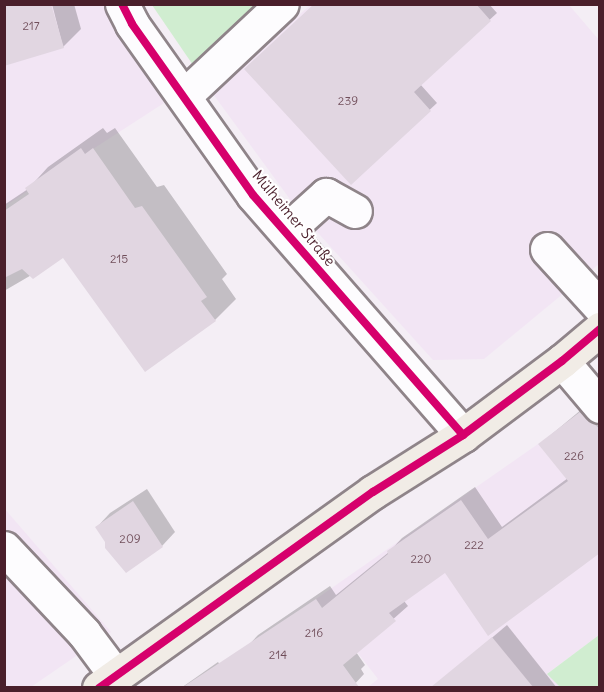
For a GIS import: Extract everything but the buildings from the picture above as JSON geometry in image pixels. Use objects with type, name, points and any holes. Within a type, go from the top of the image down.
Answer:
[{"type":"main road","points":[[108,682],[374,492],[463,435],[562,361],[600,329]]},
{"type":"street","name":"Mülheimer Straße","points":[[122,4],[132,24],[254,195],[463,435]]},
{"type":"street","points":[[184,96],[282,4]]},
{"type":"street","points":[[286,231],[326,195],[355,211]]},
{"type":"street","points":[[547,249],[600,307]]},
{"type":"street","points":[[562,361],[600,406]]},
{"type":"street","points":[[4,548],[84,633],[108,682]]},
{"type":"shaded area","points":[[5,5],[109,5],[164,103],[5,206]]},
{"type":"shaded area","points":[[310,5],[569,5],[599,40],[599,264],[484,359],[433,360],[300,213],[213,94]]},
{"type":"shaded area","points":[[538,444],[599,518],[599,635],[548,673],[560,687],[368,687],[378,679],[316,599]]},
{"type":"shaded area","points":[[4,508],[111,632],[31,687],[5,687]]},
{"type":"green space","points":[[152,5],[265,5],[195,68]]},
{"type":"green space","points":[[599,635],[599,687],[560,687],[547,674]]},
{"type":"cycle path","points":[[122,4],[132,24],[253,195],[463,435]]},
{"type":"cycle path","points":[[99,688],[373,492],[463,435],[562,361],[600,329]]}]
